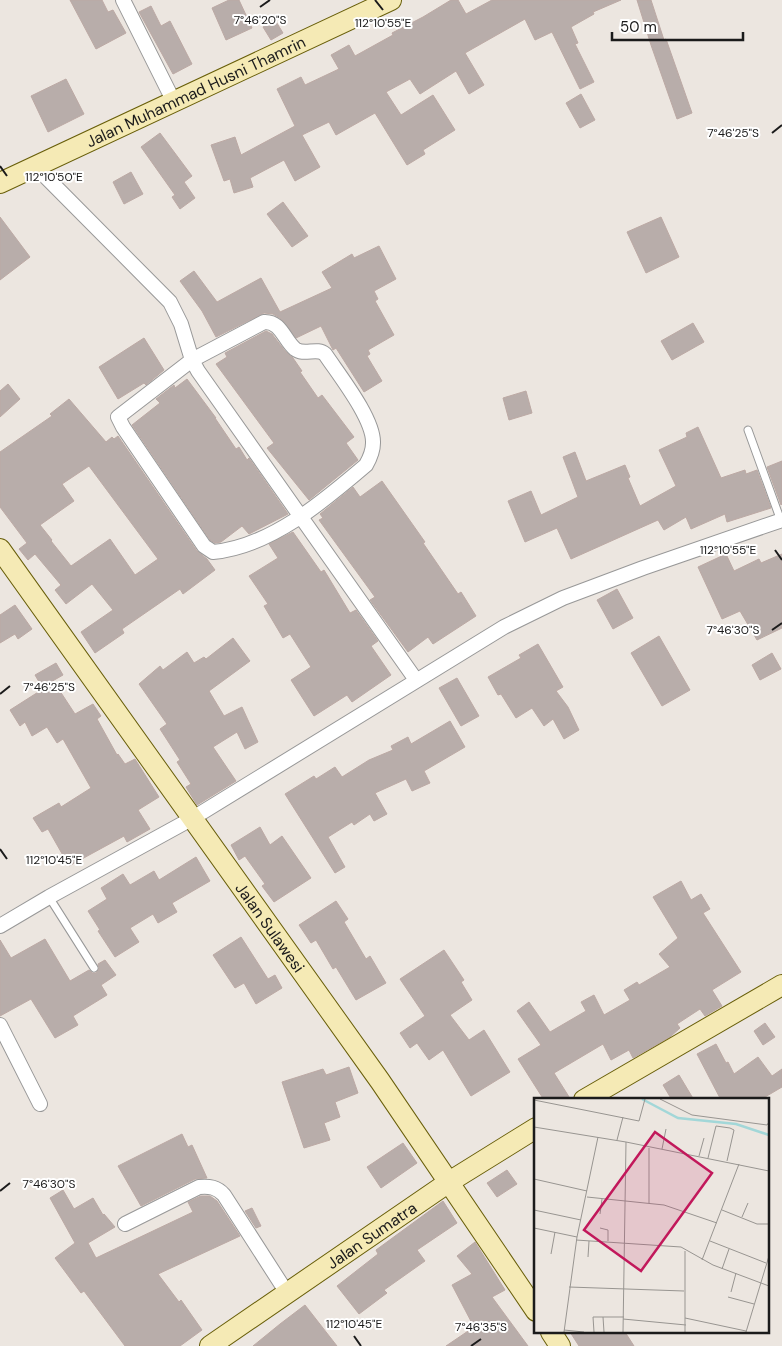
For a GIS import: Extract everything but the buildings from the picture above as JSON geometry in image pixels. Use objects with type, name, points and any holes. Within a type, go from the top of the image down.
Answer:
[{"type":"street","points":[[123,0],[174,102]]},
{"type":"street","name":"Jalan Muhammad Husni Thamrin","points":[[0,183],[391,0]]},
{"type":"street","points":[[36,167],[170,302],[181,324],[192,360],[300,517],[416,680]]},
{"type":"street","points":[[264,322],[278,326],[296,349],[302,352],[321,351],[325,354],[370,425],[373,444],[366,466],[300,517],[247,545],[213,552],[204,546],[120,423],[118,417],[192,360],[264,322]]},
{"type":"street","points":[[0,926],[193,818],[504,627],[563,598],[782,520]]},
{"type":"street","name":"Jalan Sulawesi","points":[[0,548],[380,1081],[534,1308]]},
{"type":"street","points":[[587,1098],[782,985]]},
{"type":"street","points":[[0,1024],[40,1104]]},
{"type":"street","name":"Jalan Sumatra","points":[[210,1346],[449,1182],[534,1129]]},
{"type":"street","points":[[125,1224],[199,1188],[208,1186],[216,1188],[224,1195],[288,1293]]},
{"type":"street","points":[[552,1334],[560,1346]]},
{"type":"lane","points":[[748,430],[782,520]]},
{"type":"lane","points":[[49,897],[94,968]]}]
